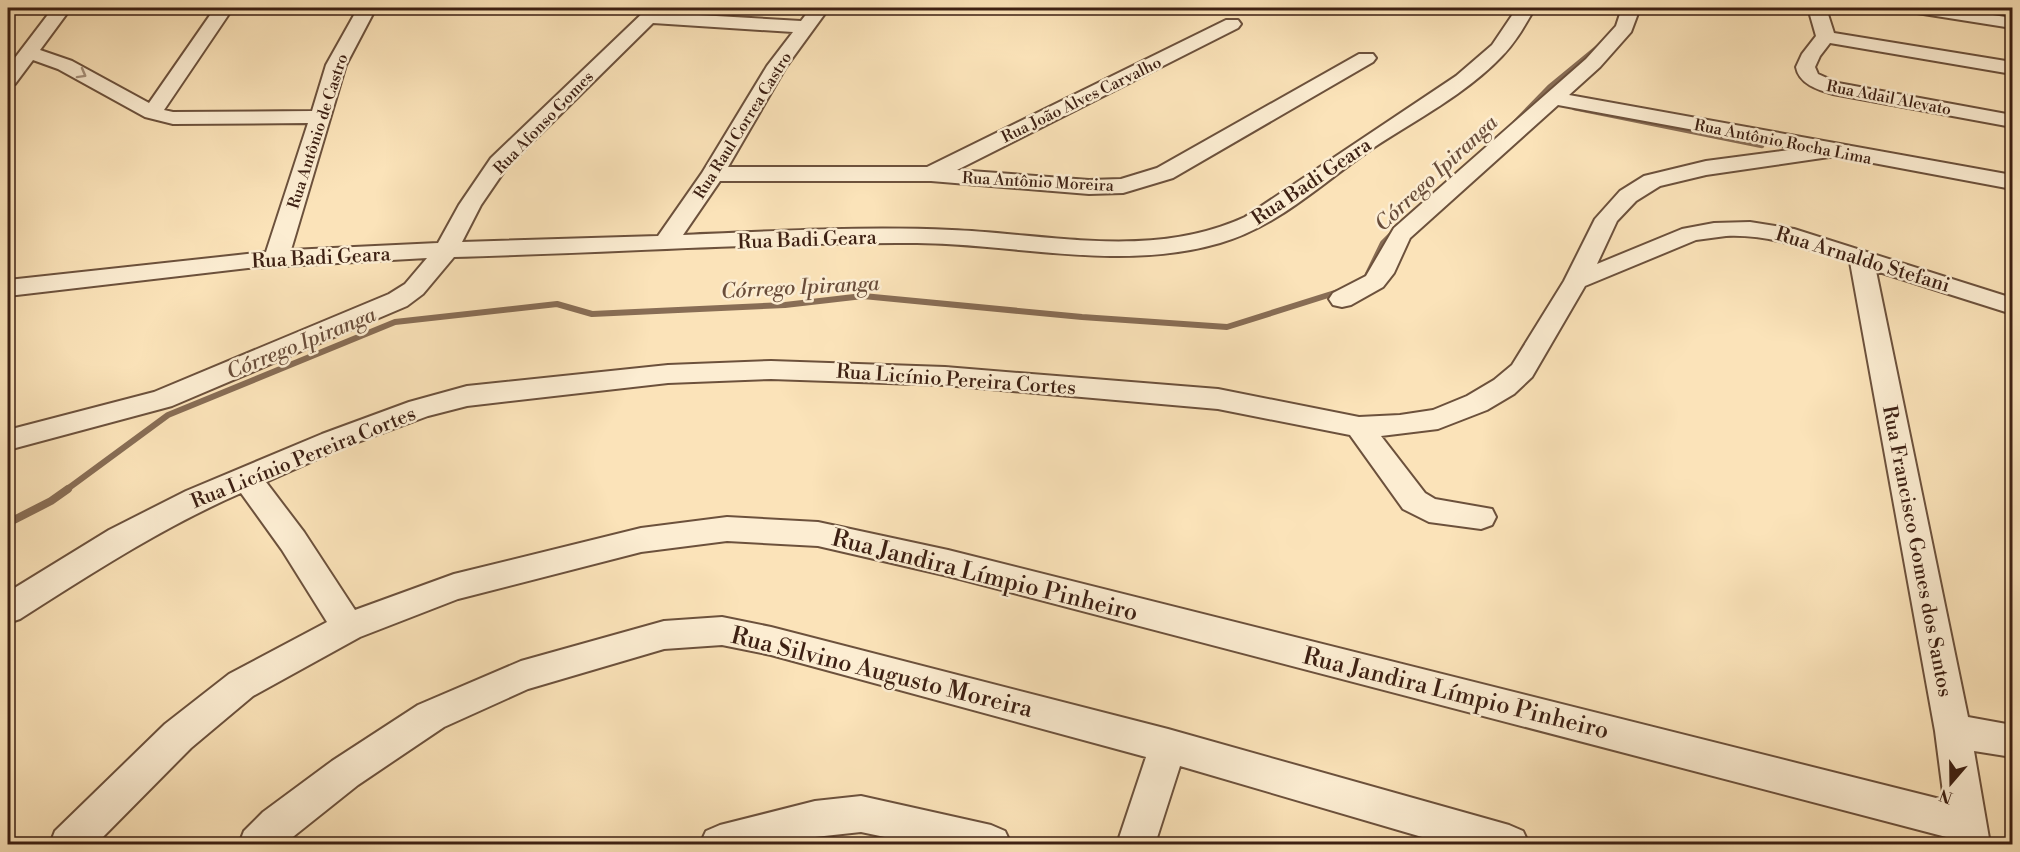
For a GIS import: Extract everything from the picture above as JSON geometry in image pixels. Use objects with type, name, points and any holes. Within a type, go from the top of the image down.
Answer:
[{"type":"street","points":[[8,80],[62,8]]},
{"type":"street","points":[[152,113],[224,8]]},
{"type":"street","name":"Rua Antônio de Castro","points":[[276,259],[336,65],[367,8]]},
{"type":"street","name":"Rua Raul Correa Castro","points":[[665,243],[713,174],[777,66],[820,8]]},
{"type":"street","name":"Rua Badi Geara","points":[[8,288],[123,272],[332,254],[919,236],[1119,251],[1154,249],[1211,238],[1250,224],[1274,209],[1358,148],[1454,86],[1497,51],[1526,8]]},
{"type":"street","points":[[1342,299],[1371,285],[1379,278],[1394,243],[1402,232],[1593,63],[1625,28],[1631,8]]},
{"type":"street","points":[[1817,8],[1826,38],[2013,68]]},
{"type":"street","points":[[1917,8],[2013,23]]},
{"type":"street","points":[[1968,16],[1992,8]]},
{"type":"street","points":[[653,12],[807,27]]},
{"type":"street","name":"Rua Afonso Gomes","points":[[8,440],[162,399],[382,308],[414,289],[447,251],[470,205],[499,163],[653,12]]},
{"type":"street","name":"Rua João Alves Carvalho","points":[[931,174],[1232,24]]},
{"type":"street","name":"Rua Adail Alevato","points":[[1826,38],[1805,63],[1809,77],[1815,82],[1833,88],[2013,121]]},
{"type":"street","points":[[27,52],[65,65],[152,113],[173,118],[320,117]]},
{"type":"street","name":"Rua Antônio Moreira","points":[[713,174],[931,174],[1089,187],[1123,186],[1144,182],[1165,173],[1366,58]]},
{"type":"street","name":"Rua Antônio Rocha Lima","points":[[1553,98],[1831,151],[2013,182]]},
{"type":"street","name":"Rua Licínio Pereira Cortes","points":[[8,609],[120,539],[197,499],[377,424],[418,409],[467,396],[691,373],[771,370],[945,376],[1218,399],[1359,427],[1400,425],[1438,419],[1477,404],[1522,372],[1576,281],[1607,219],[1628,196],[1652,181],[1706,168],[1831,151]]},
{"type":"street","name":"Rua Arnaldo Stefani","points":[[1576,281],[1690,234],[1736,228],[1760,228],[1786,234],[2013,306]]},
{"type":"street","name":"Rua Francisco Gomes dos Santos","points":[[1861,258],[1953,731],[1968,834]]},
{"type":"street","points":[[1359,427],[1414,501],[1428,510],[1481,517]]},
{"type":"street","points":[[246,477],[293,541],[348,627]]},
{"type":"street","name":"Rua Jandira Límpio Pinheiro","points":[[69,844],[177,736],[241,685],[348,627],[454,587],[641,540],[727,529],[818,534],[948,563],[1968,834]]},
{"type":"street","name":"Rua Silvino Augusto Moreira","points":[[258,844],[277,825],[345,773],[432,716],[521,676],[664,635],[722,631],[771,641],[1168,746],[1509,844]]},
{"type":"street","points":[[1953,731],[2013,741]]},
{"type":"street","points":[[1136,844],[1168,746]]},
{"type":"street","points":[[720,844],[815,819],[861,814],[991,844]]},
{"type":"waterway","name":"Córrego Ipiranga","points":[[1515,122],[1549,87],[1600,45]]},
{"type":"waterway","points":[[1574,108],[1762,146]]},
{"type":"waterway","name":"Córrego Ipiranga","points":[[1367,276],[1383,243],[1394,232]]},
{"type":"waterway","name":"Córrego Ipiranga","points":[[66,490],[168,415],[395,322],[557,304],[592,314],[785,305],[863,296],[1082,317],[1227,327],[1341,291]]},
{"type":"waterway","name":"Córrego Ipiranga","points":[[8,523],[51,501],[68,489]]}]
